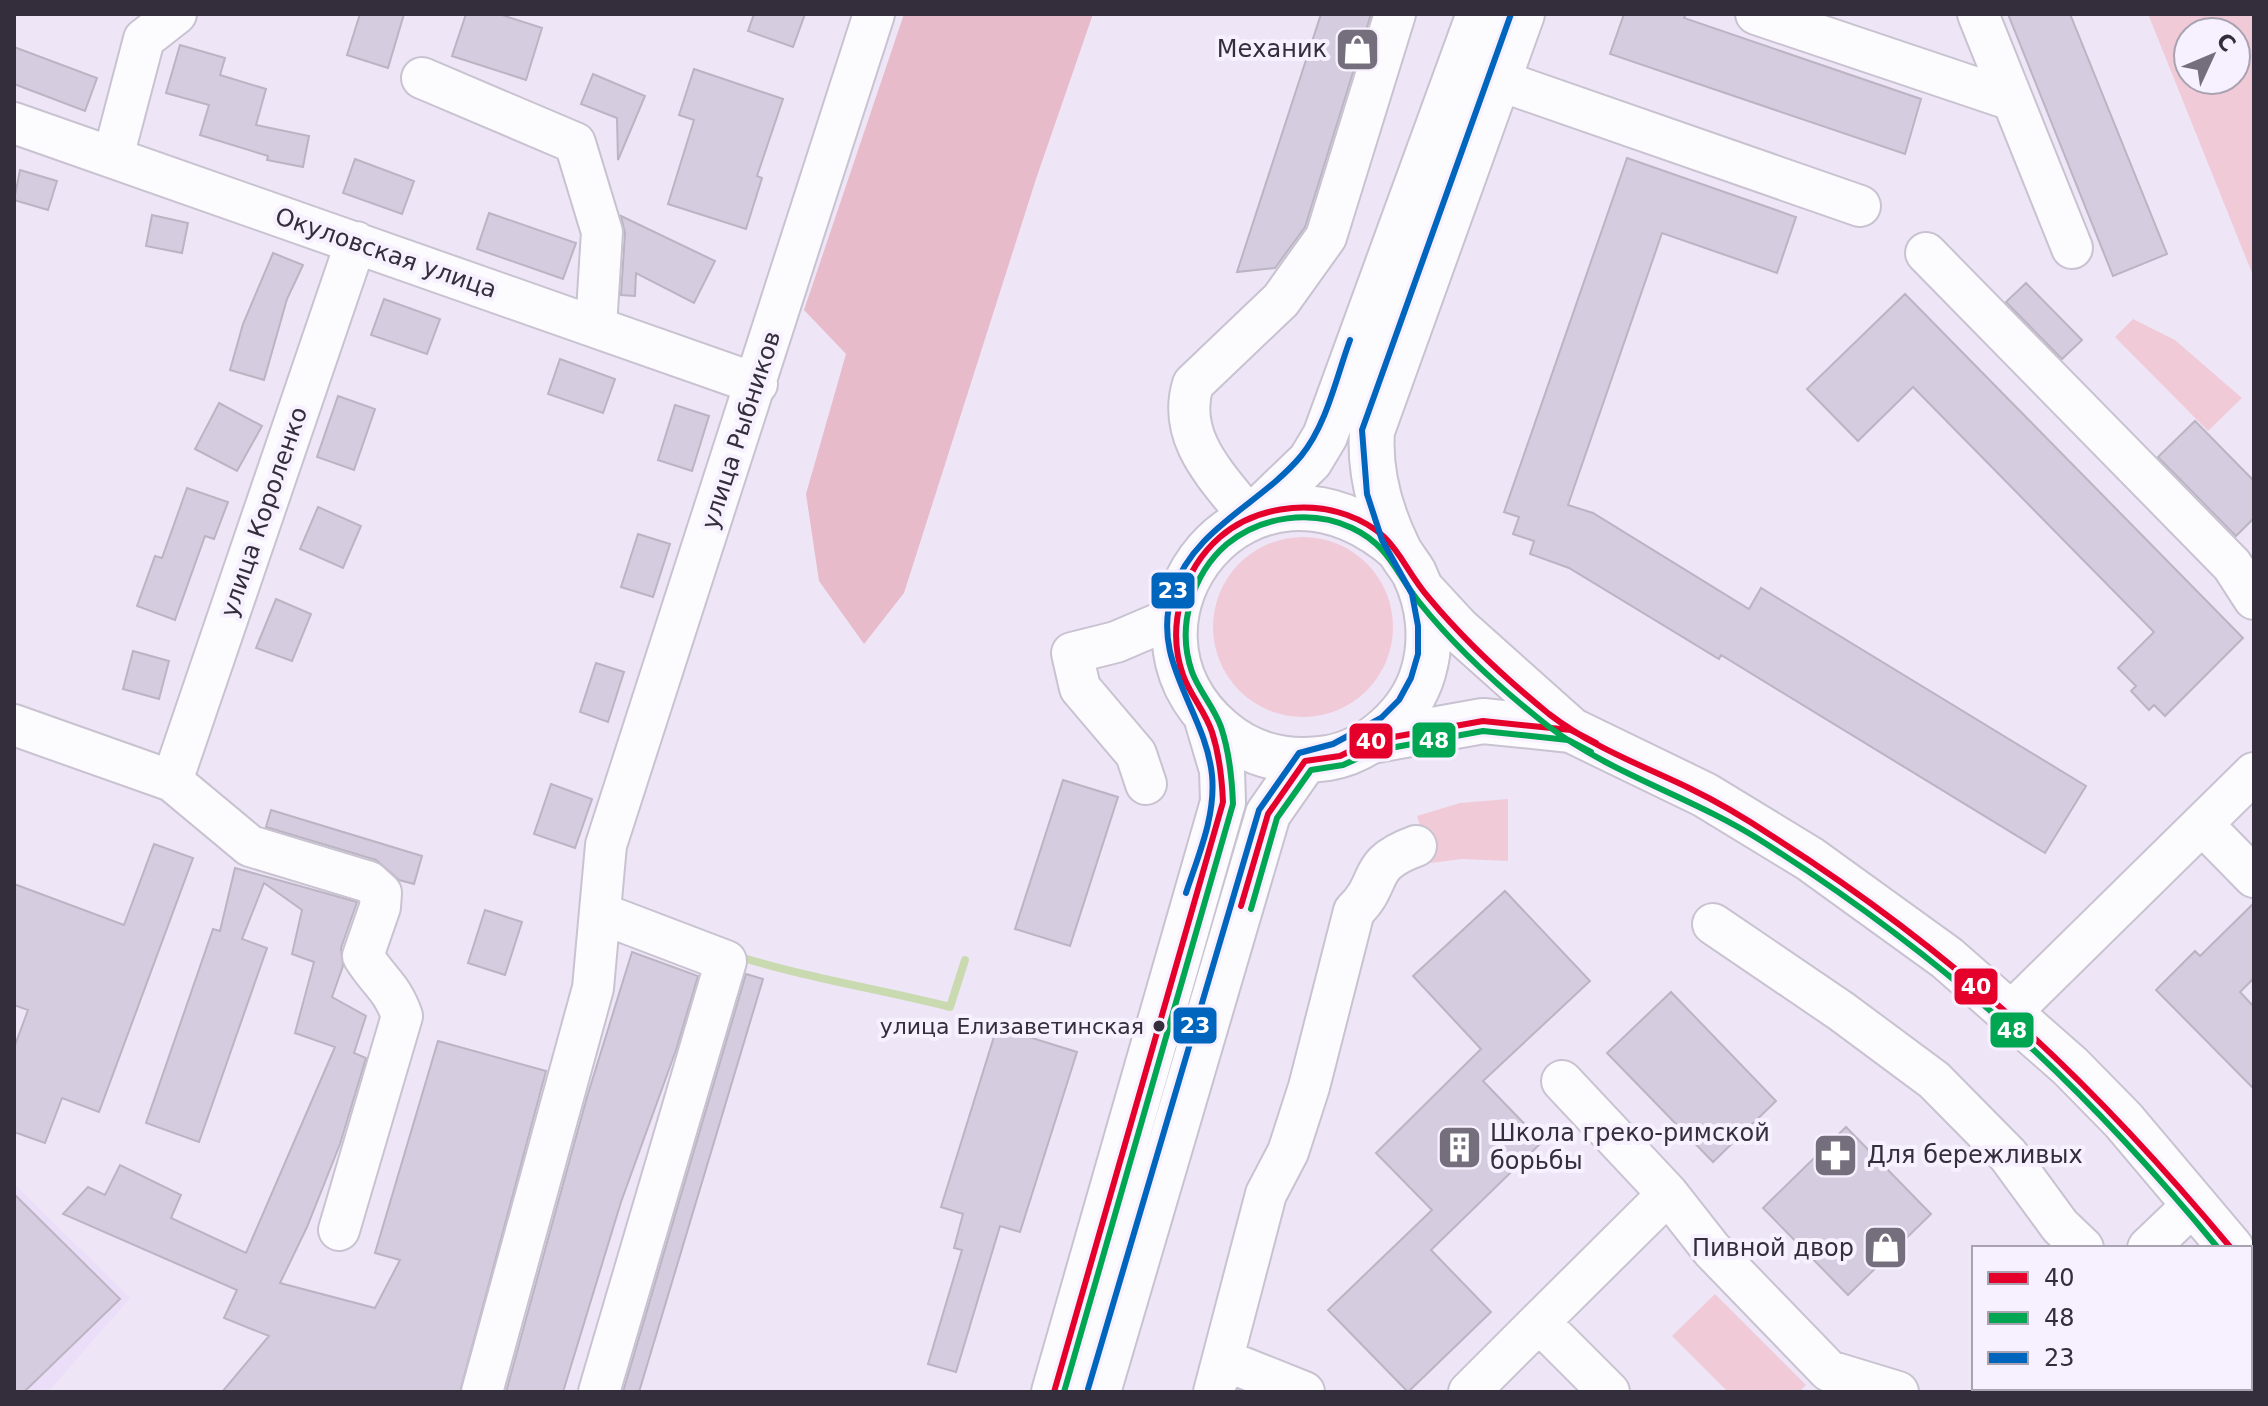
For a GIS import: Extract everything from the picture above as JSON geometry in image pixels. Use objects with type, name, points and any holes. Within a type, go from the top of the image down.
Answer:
[{"type":"main road","points":[[1054,1392],[1223,802],[1222,770],[1206,716],[1181,671],[1177,616],[1191,573],[1204,554],[1219,537],[1250,518],[1310,461],[1325,436],[1479,14]]},
{"type":"main road","points":[[1522,14],[1372,431],[1373,480],[1399,550],[1422,590],[1458,629],[1571,730],[1705,795],[1810,859],[1947,958],[2011,1012],[2123,1120],[2229,1246]]},
{"type":"main road","points":[[1250,518],[1291,508],[1313,507],[1345,514],[1374,529],[1399,550]]},
{"type":"main road","points":[[1371,741],[1403,712],[1423,675],[1430,632],[1422,590]]},
{"type":"main road","points":[[1206,716],[1233,740],[1265,756],[1305,761],[1340,756],[1371,741],[1483,721],[1571,730]]},
{"type":"main road","points":[[1098,1392],[1268,814],[1305,761]]},
{"type":"street","points":[[113,157],[144,39],[176,14]]},
{"type":"street","name":"улица Рыбников","points":[[482,1392],[593,988],[606,845],[874,14]]},
{"type":"street","points":[[1250,518],[1203,457],[1189,427],[1188,399],[1193,384],[1281,300],[1326,237],[1395,14]]},
{"type":"street","points":[[1756,14],[2012,100]]},
{"type":"street","points":[[1978,14],[2072,248]]},
{"type":"street","points":[[422,78],[575,143],[602,232],[596,327]]},
{"type":"street","points":[[1498,80],[1860,206]]},
{"type":"street","name":"Окуловская улица","points":[[14,123],[757,384]]},
{"type":"street","name":"улица Короленко","points":[[172,781],[356,242]]},
{"type":"street","points":[[1926,253],[2232,565],[2254,599]]},
{"type":"street","points":[[1146,784],[1136,754],[1080,688],[1072,653],[1116,642],[1177,616]]},
{"type":"street","points":[[14,725],[172,781],[250,846],[369,882],[381,893],[380,907],[363,956],[375,977],[394,992],[402,1016],[339,1230]]},
{"type":"street","points":[[2011,1012],[2254,773]]},
{"type":"street","points":[[2202,824],[2254,877]]},
{"type":"street","points":[[1304,1392],[1219,1376],[1266,1194],[1288,1152],[1309,1087],[1354,911],[1368,898],[1378,868],[1395,853],[1416,846]]},
{"type":"street","points":[[599,1392],[726,961],[600,913]]},
{"type":"street","points":[[1713,924],[1841,1011],[1934,1080],[2008,1155],[2060,1226],[2081,1246]]},
{"type":"street","points":[[1562,1081],[1668,1194],[1712,1250],[1829,1371],[1898,1392]]},
{"type":"street","points":[[1469,1392],[1668,1194]]},
{"type":"street","points":[[2150,1246],[2195,1203]]},
{"type":"street","points":[[1539,1322],[1609,1392]]},
{"type":"shaded area","points":[[904,14],[1093,14],[1036,179],[904,593],[864,644],[819,581],[806,494],[846,354],[804,310]]},
{"type":"shaded area","points":[[2148,14],[2254,14],[2254,278],[2181,96],[2252,96],[2252,16],[2172,16],[2172,74]]},
{"type":"shaded area","points":[[2133,319],[2175,340],[2242,398],[2208,431],[2115,337]]},
{"type":"shaded area","points":[[1303,537],[1321,538],[1338,544],[1367,563],[1386,592],[1392,609],[1392,645],[1386,662],[1367,691],[1338,710],[1321,716],[1303,717],[1285,716],[1268,710],[1239,691],[1220,662],[1214,645],[1213,627],[1214,609],[1220,592],[1239,563],[1268,544],[1285,538]]},
{"type":"shaded area","points":[[1508,799],[1508,861],[1462,859],[1431,863],[1417,816],[1460,803]]},
{"type":"shaded area","points":[[14,1184],[130,1298],[48,1392],[14,1392]]},
{"type":"shaded area","points":[[1715,1294],[1806,1385],[1799,1392],[1728,1392],[1672,1336]]},
{"type":"building","points":[[360,14],[404,14],[388,68],[347,55]]},
{"type":"building","points":[[466,14],[499,14],[542,28],[526,80],[452,56]]},
{"type":"building","points":[[754,14],[805,14],[793,47],[748,31]]},
{"type":"building","points":[[1321,14],[1371,14],[1305,227],[1275,268],[1237,272]]},
{"type":"building","points":[[1624,14],[1686,14],[1684,18],[1921,99],[1905,154],[1610,54]]},
{"type":"building","points":[[2008,14],[2070,14],[2167,254],[2113,276]]},
{"type":"building","points":[[180,45],[225,58],[220,75],[266,89],[256,125],[309,136],[303,167],[267,160],[268,156],[200,135],[209,105],[166,93]]},
{"type":"building","points":[[14,47],[97,78],[85,111],[14,84]]},
{"type":"building","points":[[694,69],[783,99],[757,176],[762,178],[746,229],[668,204],[694,120],[679,115]]},
{"type":"building","points":[[593,74],[645,96],[618,160],[617,118],[581,104]]},
{"type":"building","points":[[1627,158],[1796,217],[1777,273],[1662,233],[1568,505],[1593,513],[1749,609],[1761,588],[2086,786],[2045,853],[1721,655],[1719,659],[1569,568],[1530,554],[1534,541],[1513,534],[1519,517],[1504,512]]},
{"type":"building","points":[[355,159],[414,181],[402,214],[343,193]]},
{"type":"building","points":[[20,170],[57,181],[48,210],[14,200]]},
{"type":"building","points":[[489,213],[576,243],[563,279],[477,249]]},
{"type":"building","points":[[152,215],[188,223],[182,253],[146,246]]},
{"type":"building","points":[[621,216],[715,261],[694,303],[636,273],[635,296],[621,295],[625,233]]},
{"type":"building","points":[[273,253],[303,265],[287,299],[264,380],[230,370],[243,324]]},
{"type":"building","points":[[2026,283],[2082,340],[2062,359],[2006,302]]},
{"type":"building","points":[[1905,294],[2243,638],[2165,716],[2154,705],[2149,710],[2131,691],[2136,686],[2118,668],[2154,632],[1913,387],[1858,441],[1807,389]]},
{"type":"building","points":[[384,299],[440,319],[427,354],[371,335]]},
{"type":"building","points":[[560,359],[615,379],[603,413],[548,394]]},
{"type":"building","points":[[338,396],[375,409],[354,470],[317,457]]},
{"type":"building","points":[[219,403],[262,426],[237,471],[195,449]]},
{"type":"building","points":[[675,405],[709,416],[692,471],[658,460]]},
{"type":"building","points":[[2195,421],[2254,481],[2254,518],[2236,536],[2158,457]]},
{"type":"building","points":[[187,488],[228,502],[214,539],[205,536],[175,620],[137,606],[155,556],[162,558]]},
{"type":"building","points":[[318,507],[361,526],[343,568],[300,549]]},
{"type":"building","points":[[638,534],[670,544],[653,597],[621,587]]},
{"type":"building","points":[[276,599],[311,614],[292,661],[256,648]]},
{"type":"building","points":[[133,651],[169,661],[159,699],[123,689]]},
{"type":"building","points":[[596,663],[624,672],[608,722],[580,712]]},
{"type":"building","points":[[1063,780],[1118,797],[1070,946],[1015,929]]},
{"type":"building","points":[[551,784],[592,799],[575,848],[534,834]]},
{"type":"building","points":[[271,810],[422,856],[414,884],[399,880],[376,860],[266,827]]},
{"type":"building","points":[[154,844],[193,858],[99,1112],[62,1098],[45,1143],[14,1132],[14,1048],[28,1010],[14,1005],[14,884],[124,925]]},
{"type":"building","points":[[235,868],[357,902],[341,948],[343,966],[332,997],[366,1016],[354,1053],[366,1058],[340,1144],[307,1227],[280,1283],[375,1308],[400,1260],[375,1253],[438,1041],[546,1071],[460,1392],[222,1392],[269,1336],[224,1318],[237,1290],[63,1214],[88,1187],[105,1195],[120,1165],[181,1195],[171,1218],[246,1253],[335,1047],[295,1033],[314,962],[292,954],[302,910],[264,883],[242,939],[267,948],[199,1142],[146,1123],[213,929],[220,931]]},
{"type":"building","points":[[1505,891],[1590,981],[1483,1081],[1542,1142],[1431,1250],[1491,1312],[1408,1392],[1328,1310],[1432,1210],[1376,1153],[1481,1049],[1413,976]]},
{"type":"building","points":[[2254,903],[2254,978],[2240,992],[2254,1007],[2254,1089],[2156,990],[2195,951],[2200,956]]},
{"type":"building","points":[[485,910],[522,922],[505,975],[468,963]]},
{"type":"building","points":[[632,952],[698,976],[676,1050],[621,1202],[563,1392],[506,1392],[587,1097]]},
{"type":"building","points":[[746,974],[763,979],[639,1392],[623,1392]]},
{"type":"building","points":[[1671,992],[1776,1101],[1713,1162],[1607,1053]]},
{"type":"building","points":[[997,1027],[1077,1052],[1020,1232],[1000,1226],[956,1372],[928,1364],[962,1250],[954,1248],[963,1214],[941,1207]]},
{"type":"building","points":[[1846,1127],[1931,1214],[1848,1295],[1763,1208]]},
{"type":"building","points":[[14,1194],[120,1299],[24,1392],[14,1392]]},
{"type":"waterway","points":[[737,956],[950,1007],[965,960]]},
{"type":"transit line","name":"23","points":[[1088,1389],[1259,810],[1299,753],[1333,744],[1381,718],[1399,700],[1411,678],[1418,654],[1418,626],[1412,594],[1382,540],[1367,494],[1362,430],[1511,14]]},
{"type":"transit line","name":"23","points":[[1186,893],[1209,821],[1213,790],[1207,751],[1173,663],[1168,640],[1167,616],[1173,591],[1183,569],[1212,533],[1301,456],[1318,430],[1350,340]]},
{"type":"transit line","name":"40","points":[[1054,1392],[1223,802],[1220,766],[1212,732],[1186,682],[1178,657],[1176,638],[1181,600],[1196,566],[1220,537],[1248,519],[1280,510],[1331,510],[1364,522],[1396,550],[1419,585],[1456,629],[1549,714],[1600,746],[1700,793],[1742,817],[1902,926],[2018,1023],[2073,1074],[2229,1246]]},
{"type":"transit line","name":"48","points":[[1064,1392],[1233,804],[1230,765],[1221,727],[1195,679],[1187,655],[1190,602],[1205,570],[1227,544],[1255,527],[1287,518],[1337,522],[1365,535],[1384,551],[1419,602],[1464,652],[1548,726],[1598,758],[1760,840],[1890,929],[1950,976],[2061,1076],[2114,1130],[2216,1246]]},
{"type":"transit line","name":"40","points":[[1241,906],[1268,814],[1305,761],[1340,756],[1371,741],[1483,721],[1571,730],[1596,743]]},
{"type":"transit line","name":"48","points":[[1251,909],[1277,818],[1311,770],[1343,765],[1374,751],[1483,731],[1568,740],[1591,752]]},
{"type":"place","name":"Механик","points":[[1358,49]]},
{"type":"place","name":"улица Елизаветинская","points":[[1159,1026]]},
{"type":"place","name":"Школа греко-римской борьбы","points":[[1459,1147]]},
{"type":"place","name":"Для бережливых","points":[[1836,1155]]},
{"type":"place","name":"Пивной двор","points":[[1885,1248]]}]
